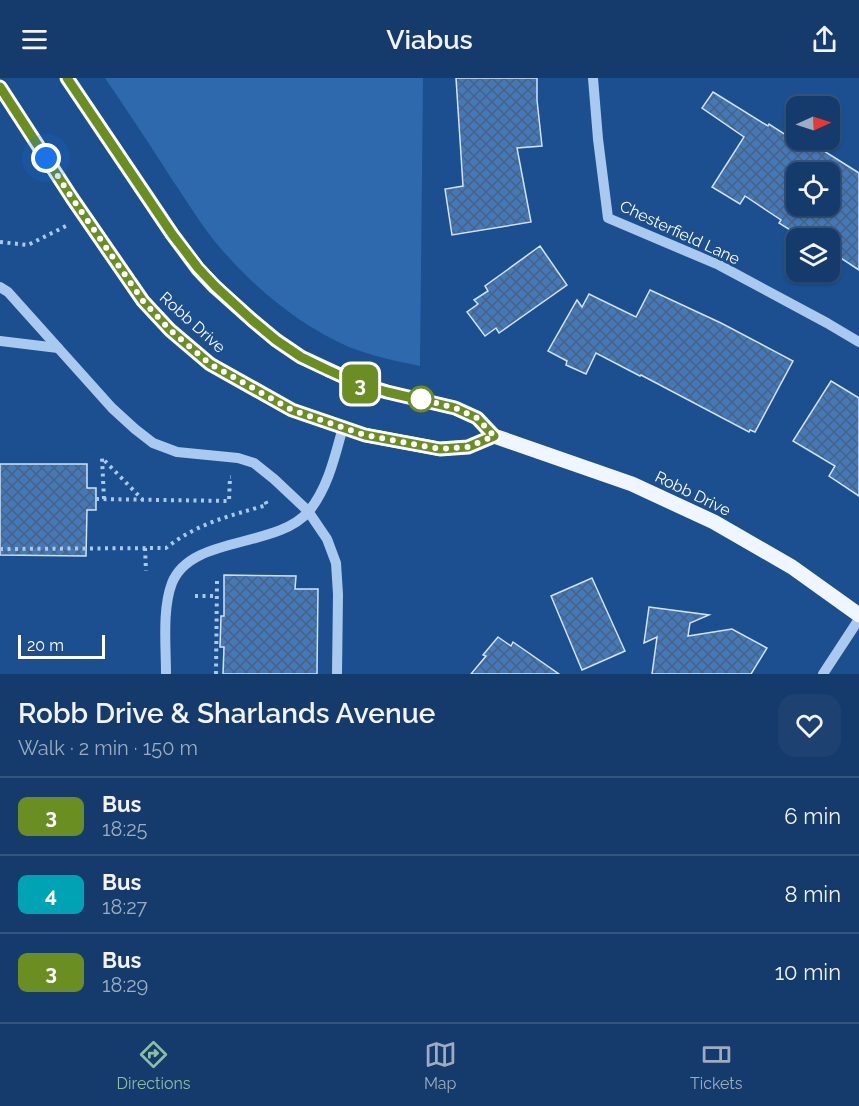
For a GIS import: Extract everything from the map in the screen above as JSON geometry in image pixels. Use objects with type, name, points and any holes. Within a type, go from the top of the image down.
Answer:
[{"type":"main road","name":"Robb Drive","points":[[68,78],[172,234],[192,260],[215,286],[276,340],[301,357],[357,383],[455,408],[477,418],[494,436],[632,484],[714,522],[792,567],[859,617]]},
{"type":"main road","name":"Robb Drive","points":[[0,87],[72,198],[143,301],[170,330],[210,364],[292,410],[365,435],[440,449],[468,447],[494,436]]},
{"type":"street","name":"Chesterfield Lane","points":[[593,78],[608,218],[719,265],[859,342]]},
{"type":"street","points":[[0,287],[8,292],[112,408],[153,443],[177,452],[238,458],[254,463],[274,478],[308,512],[327,539],[336,563],[337,674]]},
{"type":"street","points":[[0,341],[58,348]]},
{"type":"street","points":[[166,674],[167,603],[172,584],[180,568],[190,560],[208,552],[277,531],[296,522],[308,512],[330,473],[343,427]]},
{"type":"street","points":[[823,674],[859,617]]},
{"type":"path","points":[[0,242],[28,245],[67,225]]},
{"type":"path","points":[[104,499],[102,458],[142,499]]},
{"type":"path","points":[[96,499],[229,501],[230,477],[238,478]]},
{"type":"path","points":[[0,549],[165,548],[179,537],[210,522],[267,505],[262,494]]},
{"type":"path","points":[[145,548],[146,571]]},
{"type":"path","points":[[216,674],[217,581]]},
{"type":"path","points":[[195,596],[217,596]]},
{"type":"shaded area","points":[[105,78],[423,78],[420,366],[366,353],[331,338],[297,318],[251,280],[236,266],[203,226]]},
{"type":"building","points":[[456,78],[537,78],[542,146],[517,148],[531,222],[452,235],[445,189],[463,186]]},
{"type":"building","points":[[713,92],[786,135],[786,150],[823,150],[859,173],[859,270],[840,258],[840,228],[787,228],[779,223],[781,220],[745,196],[740,204],[712,187],[744,137],[702,108]]},
{"type":"building","points":[[540,246],[567,285],[499,333],[496,328],[485,336],[467,312],[478,304],[474,300],[488,291],[485,286]]},
{"type":"building","points":[[650,290],[721,323],[793,361],[755,432],[750,430],[749,432],[596,353],[586,374],[566,365],[567,361],[548,351],[577,300],[582,307],[589,294],[636,317]]},
{"type":"building","points":[[831,381],[859,398],[859,496],[829,476],[835,466],[793,441]]},
{"type":"building","points":[[0,464],[87,464],[87,488],[96,488],[96,510],[87,510],[86,556],[0,555]]},
{"type":"building","points":[[224,575],[296,576],[295,589],[318,589],[317,674],[223,674],[224,647],[220,647],[221,616],[224,616]]},
{"type":"building","points":[[592,578],[625,651],[582,670],[551,596]]},
{"type":"building","points":[[649,607],[709,615],[690,623],[688,636],[732,629],[767,648],[751,674],[652,674],[657,637],[644,643]]},
{"type":"building","points":[[498,637],[511,646],[513,642],[559,674],[471,674]]},
{"type":"bus line","name":"3","points":[[0,87],[72,198],[143,301],[170,330],[210,364],[292,410],[365,435],[440,449],[468,447],[494,436],[477,418],[455,408],[387,392],[357,383],[328,370],[301,357],[252,320],[198,268],[172,234],[67,78]]},
{"type":"route","points":[[46,158],[143,301],[170,330],[210,364],[292,410],[365,435],[440,449],[468,447],[494,436],[477,418],[455,408],[421,399]]}]
